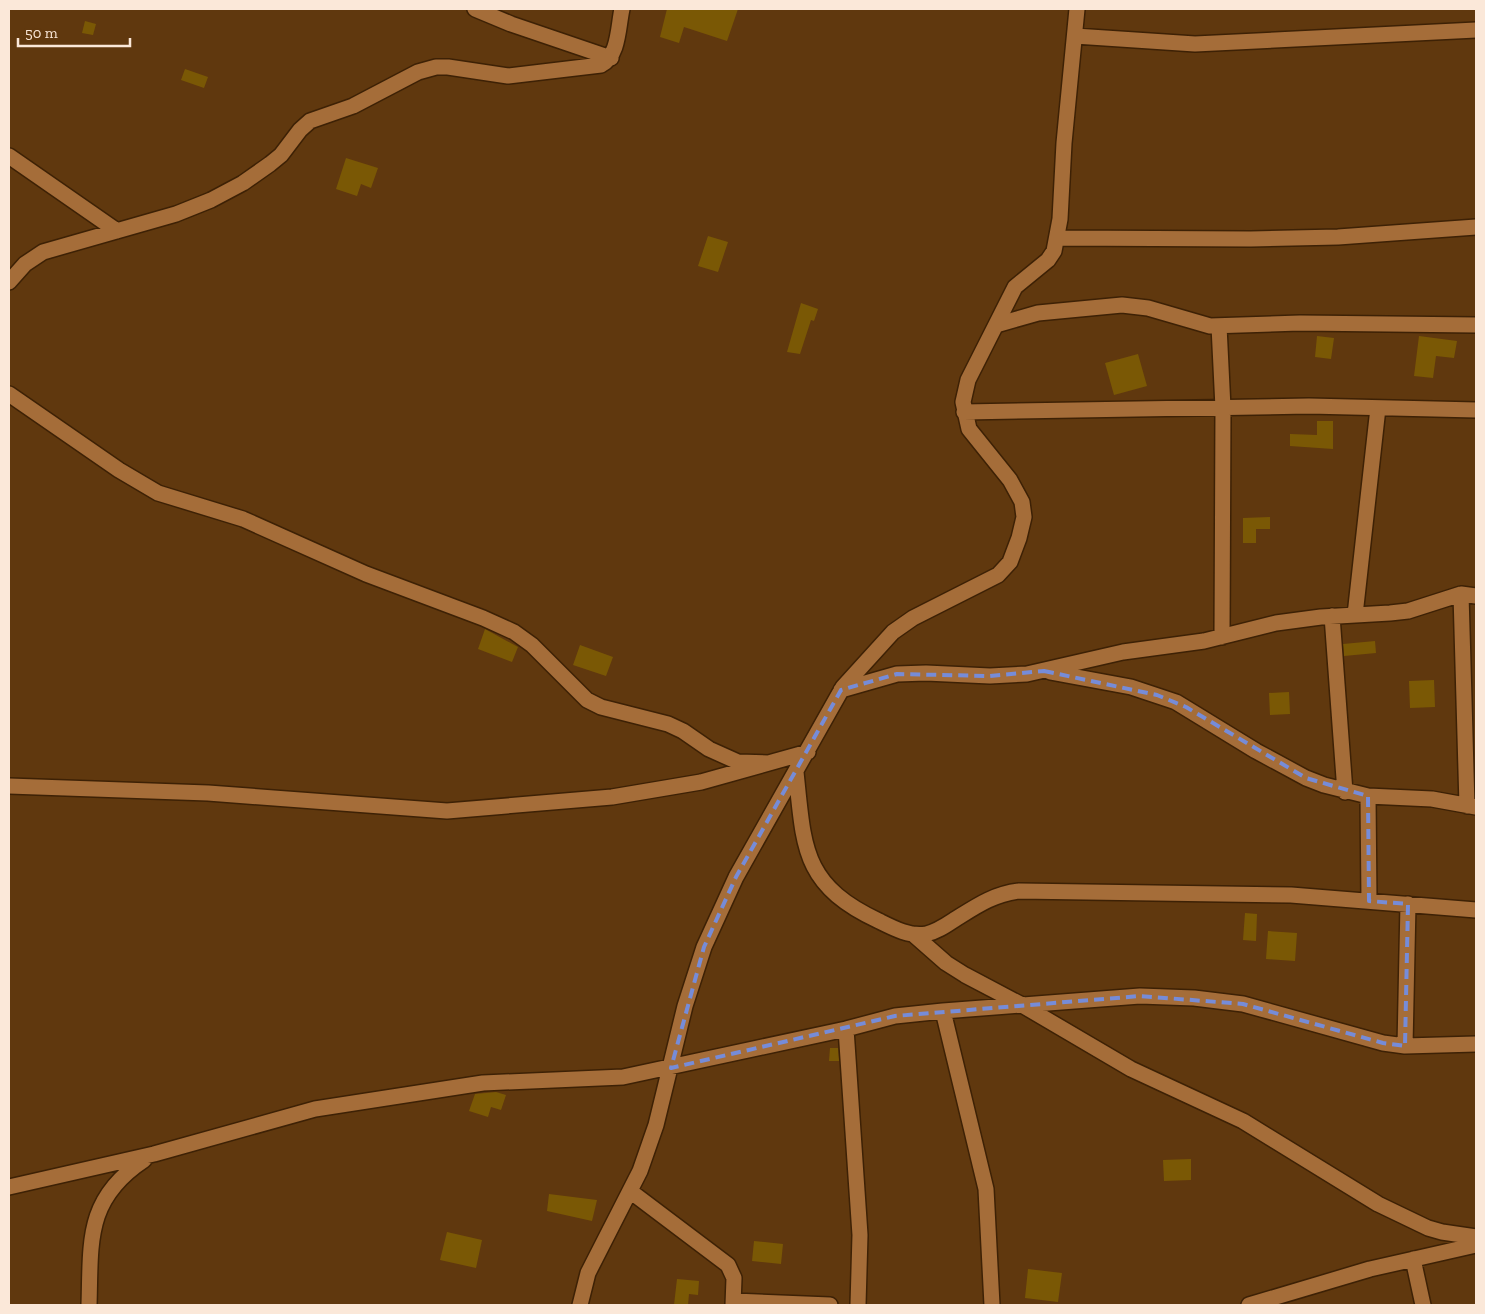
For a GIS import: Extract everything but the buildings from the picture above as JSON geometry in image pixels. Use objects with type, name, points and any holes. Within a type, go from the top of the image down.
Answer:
[{"type":"street","points":[[475,9],[511,24],[611,58]]},
{"type":"street","points":[[9,282],[25,264],[43,252],[195,208],[227,192],[243,183],[281,155],[300,130],[310,121],[352,106],[418,72],[436,67],[448,67],[508,76],[601,65],[611,58],[622,9]]},
{"type":"street","points":[[580,1305],[588,1273],[597,1252],[640,1171],[656,1125],[685,1006],[704,947],[736,876],[808,752],[841,690],[862,664],[893,632],[913,618],[998,576],[1010,562],[1020,538],[1024,517],[1022,502],[1010,480],[976,440],[964,412],[963,402],[968,380],[1015,287],[1048,260],[1054,251],[1057,238],[1077,9]]},
{"type":"street","points":[[1075,36],[1195,44],[1476,30]]},
{"type":"street","points":[[9,156],[117,231]]},
{"type":"street","points":[[1057,238],[1251,239],[1338,237],[1476,227]]},
{"type":"street","points":[[9,261],[25,264]]},
{"type":"street","points":[[996,325],[1038,313],[1122,305],[1148,308],[1203,326],[1320,323],[1476,325]]},
{"type":"street","points":[[1219,326],[1223,408],[1222,637]]},
{"type":"street","points":[[9,394],[119,470],[158,493],[243,519],[366,574],[483,618],[514,632],[532,645],[587,700],[601,707],[668,724],[709,749],[738,762],[768,763]]},
{"type":"street","points":[[964,412],[1223,408],[1476,410]]},
{"type":"street","points":[[1355,615],[1378,408]]},
{"type":"street","points":[[841,690],[897,674],[1012,676],[1044,671],[1115,654],[1193,644],[1276,623],[1332,616],[1408,611],[1461,594],[1476,596]]},
{"type":"street","points":[[1044,671],[1131,687],[1176,702],[1299,775],[1345,792],[1368,796],[1432,799],[1472,807],[1461,594]]},
{"type":"street","points":[[1332,616],[1345,792]]},
{"type":"street","points":[[9,786],[208,792],[447,810],[612,797],[701,782],[808,752]]},
{"type":"street","points":[[796,772],[806,852],[814,869],[832,892],[860,912],[896,930],[913,934],[926,934],[940,928],[986,899],[1001,893],[1019,891],[1291,895],[1476,910]]},
{"type":"street","points":[[1368,796],[1369,901]]},
{"type":"street","points":[[1406,1046],[1408,904]]},
{"type":"street","points":[[913,934],[946,963],[1022,1004],[1131,1069],[1244,1121],[1378,1204],[1428,1228],[1476,1237]]},
{"type":"street","points":[[9,1187],[154,1154],[315,1109],[483,1083],[623,1077],[846,1029],[895,1016],[943,1011],[1140,996],[1243,1004],[1383,1043],[1406,1046],[1476,1044]]},
{"type":"street","points":[[943,1011],[986,1189],[992,1305]]},
{"type":"street","points":[[846,1029],[860,1235],[858,1305]]},
{"type":"street","points":[[89,1305],[94,1228],[100,1206],[124,1173],[154,1154]]},
{"type":"street","points":[[630,1191],[728,1265],[734,1278],[734,1303],[830,1305]]},
{"type":"street","points":[[1250,1305],[1370,1269],[1476,1245]]},
{"type":"street","points":[[1413,1259],[1423,1305]]},
{"type":"highlighted area","points":[[1044,671],[1157,695],[1186,707],[1306,778],[1368,796],[1369,901],[1408,904],[1405,1046],[1383,1043],[1243,1004],[1140,996],[895,1016],[671,1068],[704,947],[736,877],[841,690],[897,674],[990,676]]}]
